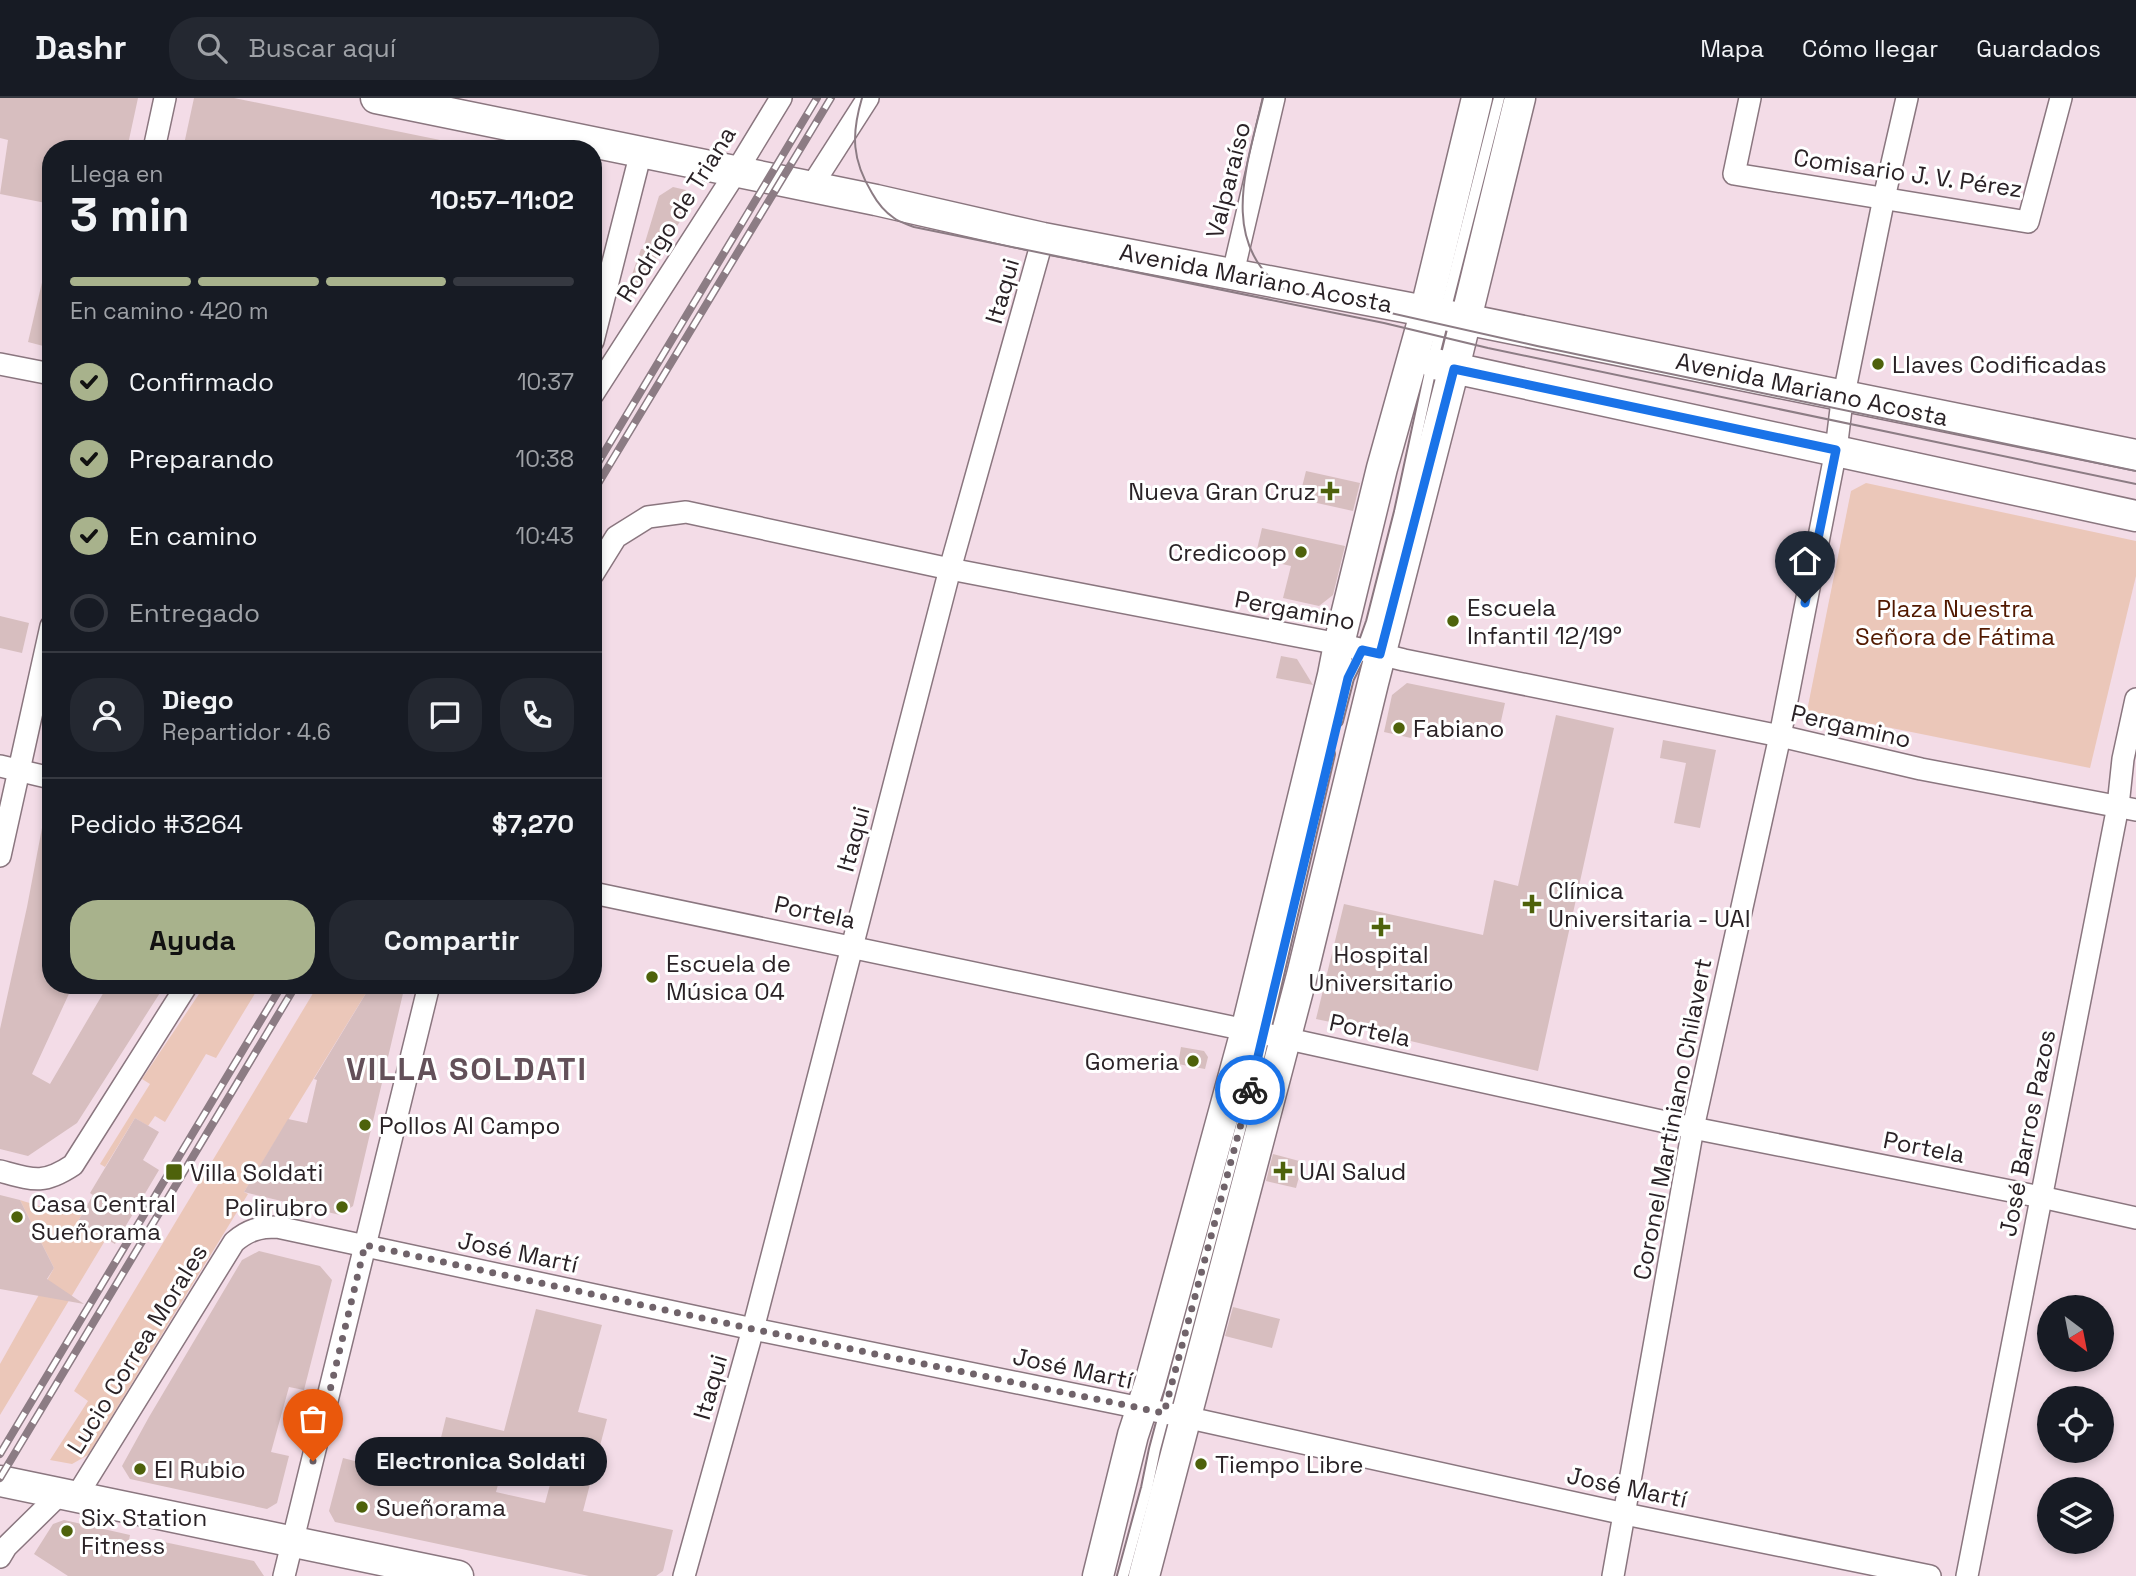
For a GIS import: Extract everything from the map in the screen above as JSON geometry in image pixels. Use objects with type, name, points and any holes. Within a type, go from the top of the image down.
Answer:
[{"type":"main road","name":"Avenida Mariano Acosta","points":[[376,98],[582,140]]},
{"type":"main road","points":[[1144,1576],[1164,1413],[1264,1035],[1302,975],[1360,650],[1382,468],[1433,364],[1445,315],[1477,98]]},
{"type":"main road","points":[[1098,1576],[1133,1435],[1164,1413],[1264,1035],[1330,688],[1360,650],[1445,315],[1520,98]]},
{"type":"main road","name":"Avenida Mariano Acosta","points":[[602,144],[1044,238],[1445,315],[2136,455]]},
{"type":"main road","points":[[1433,364],[2136,516]]},
{"type":"main road","points":[[0,1481],[458,1576]]},
{"type":"street","points":[[156,140],[165,98]]},
{"type":"street","name":"Rodrigo de Triana","points":[[602,380],[736,172],[780,98]]},
{"type":"street","points":[[811,187],[868,98]]},
{"type":"street","name":"Valparaíso","points":[[1233,273],[1275,98]]},
{"type":"street","name":"Comisario J. V. Pérez","points":[[1750,98],[1734,174],[2028,222],[2061,98]]},
{"type":"street","name":"Coronel Martiniano Chilavert","points":[[1613,1576],[1693,1128],[1780,736],[1836,450],[1844,396],[1907,98]]},
{"type":"street","points":[[602,306],[641,152]]},
{"type":"street","name":"Itaqui","points":[[684,1576],[753,1329],[950,569],[1044,238]]},
{"type":"street","points":[[0,364],[42,372]]},
{"type":"street","name":"Pergamino","points":[[602,560],[616,537],[648,517],[686,512],[950,569],[1780,736],[1921,769],[2127,808]]},
{"type":"street","points":[[0,856],[11,799],[10,768],[42,657]]},
{"type":"street","name":"José Barros Pazos","points":[[1968,1576],[2041,1197],[2127,808],[2123,759],[2136,699]]},
{"type":"street","points":[[10,768],[42,776]]},
{"type":"street","name":"Portela","points":[[602,895],[852,946],[1693,1128],[2136,1218]]},
{"type":"street","points":[[0,1171],[33,1180],[56,1176],[73,1165],[181,994]]},
{"type":"street","points":[[284,1576],[427,994]]},
{"type":"street","name":"José Martí","points":[[246,1232],[260,1227],[277,1227],[753,1329],[1164,1413],[1625,1514],[1930,1576]]},
{"type":"street","name":"Lucio Correa Morales","points":[[0,1557],[6,1547],[69,1495],[224,1255],[246,1232]]},
{"type":"lane","points":[[1445,315],[1499,98]]},
{"type":"lane","points":[[1335,728],[1348,678],[1360,650]]},
{"type":"lane","points":[[1264,1035],[1332,741]]},
{"type":"lane","points":[[1123,1576],[1164,1413]]},
{"type":"green space","name":"Plaza Nuestra Señora de Fátima","points":[[1866,483],[2136,541],[2136,576],[2090,768],[1807,711],[1851,491]]},
{"type":"green space","points":[[199,994],[255,994],[216,1058],[206,1054],[165,1122],[155,1116],[148,1126],[135,1118],[105,1167],[100,1164],[150,1084],[142,1079]]},
{"type":"green space","points":[[313,994],[365,994],[244,1192],[248,1194],[88,1455],[72,1464],[50,1460],[88,1401],[74,1391]]},
{"type":"green space","points":[[75,1198],[87,1205],[77,1223],[106,1239],[0,1415],[0,1364],[54,1268],[20,1200],[54,1208]]},
{"type":"building","points":[[0,98],[138,98],[129,140],[42,140],[42,202],[0,194],[8,140],[0,138]]},
{"type":"building","points":[[194,98],[234,98],[440,140],[185,140]]},
{"type":"building","points":[[673,187],[686,190],[692,203],[631,297],[625,294],[643,249],[659,196]]},
{"type":"building","points":[[42,282],[42,346],[28,342]]},
{"type":"building","name":"Nueva Gran Cruz","points":[[1306,471],[1360,483],[1353,511],[1299,499]]},
{"type":"building","name":"Credicoop","points":[[1262,528],[1345,546],[1333,595],[1319,606],[1283,598],[1291,566],[1255,558]]},
{"type":"building","points":[[0,616],[29,623],[22,653],[0,648]]},
{"type":"building","points":[[1281,656],[1297,659],[1313,685],[1276,678]]},
{"type":"building","points":[[1407,683],[1505,703],[1497,739],[1414,724],[1411,738],[1384,732],[1392,695]]},
{"type":"building","name":"Clínica Universitaria - UAI","points":[[1556,715],[1614,728],[1538,1071],[1316,1019],[1344,904],[1483,935],[1494,880],[1518,886]]},
{"type":"building","points":[[1663,740],[1716,750],[1700,828],[1674,823],[1686,763],[1660,758]]},
{"type":"building","points":[[42,828],[42,994],[69,994],[32,1074],[50,1084],[103,994],[159,994],[77,1123],[28,1156],[0,1149],[0,1029]]},
{"type":"building","points":[[366,994],[403,994],[353,1206],[340,1215],[244,1192],[288,1119],[307,1123],[317,1080],[314,1079]]},
{"type":"building","name":"Gomeria","points":[[1181,1047],[1204,1051],[1208,1057],[1205,1069],[1178,1064]]},
{"type":"building","points":[[135,1118],[159,1132],[143,1160],[159,1170],[115,1244],[77,1223],[93,1195],[90,1193]]},
{"type":"building","name":"UAI Salud","points":[[1273,1154],[1303,1162],[1296,1188],[1266,1181]]},
{"type":"building","points":[[0,1195],[20,1200],[54,1268],[47,1279],[84,1304],[0,1289]]},
{"type":"building","points":[[259,1251],[320,1266],[332,1280],[304,1390],[289,1387],[271,1452],[289,1456],[277,1503],[267,1509],[130,1479],[122,1466],[149,1417],[242,1260]]},
{"type":"building","points":[[1233,1307],[1280,1319],[1272,1348],[1225,1336]]},
{"type":"building","points":[[536,1309],[602,1325],[578,1412],[607,1419],[583,1511],[673,1530],[663,1571],[656,1576],[589,1576],[335,1522],[329,1511],[343,1458],[374,1468],[431,1479],[446,1417],[504,1431]],"holes":[[[508,1448],[557,1459],[545,1503],[496,1492]]]},
{"type":"building","points":[[64,1520],[130,1535],[128,1545],[162,1553],[164,1542],[254,1561],[264,1576],[68,1576],[34,1554],[53,1524]]},
{"type":"tram line","points":[[862,98],[855,136],[860,169],[884,210],[914,227],[1384,323],[1488,348],[2136,484]]},
{"type":"tram line","points":[[1263,98],[1245,174],[1244,225],[1250,249],[1263,270],[1284,289],[1537,346],[2136,471]]},
{"type":"railway","points":[[602,456],[817,98]]},
{"type":"railway","points":[[602,477],[831,98]]},
{"type":"railway","points":[[0,1454],[277,994]]},
{"type":"railway","points":[[0,1478],[291,994]]},
{"type":"way so far","points":[[313,1461],[365,1245],[753,1329],[1164,1413],[1250,1090]]},
{"type":"place","name":"Llaves Codificadas","points":[[1878,364]]},
{"type":"place","name":"Nueva Gran Cruz","points":[[1330,491]]},
{"type":"place","name":"Credicoop","points":[[1301,552]]},
{"type":"place","name":"Escuela Infantil 12/19°","points":[[1453,621]]},
{"type":"place","name":"Fabiano","points":[[1399,728]]},
{"type":"place","name":"Clínica Universitaria - UAI","points":[[1532,904]]},
{"type":"place","name":"Hospital Universitario","points":[[1381,927]]},
{"type":"place","name":"Escuela de Música 04","points":[[652,977]]},
{"type":"place","name":"Gomeria","points":[[1193,1061]]},
{"type":"place","name":"Pollos Al Campo","points":[[365,1125]]},
{"type":"place","name":"UAI Salud","points":[[1283,1171]]},
{"type":"place","name":"Villa Soldati","points":[[174,1172]]},
{"type":"place","name":"Polirubro","points":[[342,1207]]},
{"type":"place","name":"Casa Central Sueñorama","points":[[17,1217]]},
{"type":"place","name":"Electronica Soldati","points":[[313,1461]]},
{"type":"place","name":"Tiempo Libre","points":[[1201,1464]]},
{"type":"place","name":"El Rubio","points":[[140,1469]]},
{"type":"place","name":"Sueñorama","points":[[362,1507]]},
{"type":"place","name":"Six Station Fitness","points":[[67,1531]]},
{"type":"district","name":"VILLA SOLDATI","points":[[467,1069]]},
{"type":"route","points":[[1250,1090],[1348,678],[1362,650],[1380,654],[1454,369],[1836,450],[1805,603]]}]
